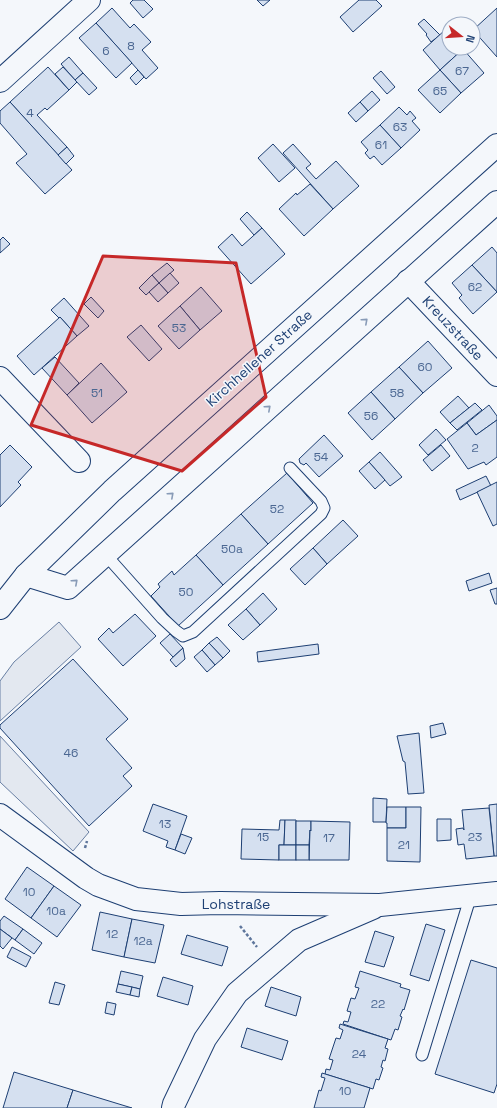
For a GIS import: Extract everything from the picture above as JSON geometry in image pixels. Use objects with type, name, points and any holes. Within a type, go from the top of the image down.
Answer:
[{"type":"street","points":[[0,81],[89,0]]},
{"type":"street","name":"Kirchhellener Straße","points":[[0,608],[26,575],[118,485],[497,145]]},
{"type":"street","points":[[26,575],[68,588],[497,202]]},
{"type":"street","name":"Kreuzstraße","points":[[408,281],[497,375]]},
{"type":"street","points":[[0,378],[79,461]]},
{"type":"street","name":"Lohstraße","points":[[0,815],[98,885],[136,899],[181,904],[380,905],[497,893]]},
{"type":"street","points":[[173,1108],[205,1039],[237,993],[299,940],[380,905]]},
{"type":"lane","points":[[105,554],[162,618],[176,631],[183,636],[193,632],[321,514],[324,508],[321,501],[290,468]]},
{"type":"lane","points":[[422,1055],[471,896]]},
{"type":"path","points":[[220,903],[271,964]]},
{"type":"highlighted area","points":[[103,256],[236,263],[266,397],[182,471],[31,425]]},
{"type":"shaded area","points":[[59,622],[81,647],[0,721],[0,681],[14,662]]},
{"type":"shaded area","points":[[0,736],[89,832],[73,851],[0,782]]},
{"type":"building","points":[[133,0],[144,0],[153,9],[143,18],[130,3]]},
{"type":"building","points":[[257,0],[270,0],[263,6]]},
{"type":"building","points":[[359,0],[376,0],[382,6],[353,32],[340,17]]},
{"type":"building","points":[[112,8],[130,28],[134,24],[151,42],[142,50],[158,68],[146,79],[96,23]]},
{"type":"building","points":[[497,8],[497,57],[481,39],[481,23]]},
{"type":"building","points":[[424,19],[440,35],[431,42],[426,35],[427,34],[418,24]]},
{"type":"building","points":[[96,23],[132,63],[116,78],[79,38]]},
{"type":"building","points":[[441,34],[441,56],[455,56],[440,70],[423,50]]},
{"type":"building","points":[[455,56],[469,56],[484,73],[461,93],[440,70]]},
{"type":"building","points":[[69,57],[83,73],[75,80],[61,64]]},
{"type":"building","points":[[48,67],[69,90],[47,110],[45,108],[37,115],[67,147],[58,155],[10,102]]},
{"type":"building","points":[[63,67],[77,82],[69,90],[55,74]]},
{"type":"building","points":[[138,70],[144,77],[136,85],[130,78]]},
{"type":"building","points":[[440,70],[461,93],[440,113],[418,90]]},
{"type":"building","points":[[381,71],[395,87],[387,94],[373,78]]},
{"type":"building","points":[[83,73],[97,88],[89,95],[75,80]]},
{"type":"building","points":[[372,91],[380,100],[368,111],[360,102]]},
{"type":"building","points":[[10,102],[72,170],[45,194],[16,163],[27,154],[0,123],[0,111]]},
{"type":"building","points":[[360,102],[368,111],[356,122],[348,113]]},
{"type":"building","points":[[399,107],[407,115],[410,111],[416,118],[412,121],[420,130],[401,148],[380,125]]},
{"type":"building","points":[[380,125],[401,148],[382,165],[374,156],[370,159],[365,153],[368,150],[361,142]]},
{"type":"building","points":[[273,144],[295,168],[279,182],[258,158]]},
{"type":"building","points":[[293,144],[311,164],[306,168],[316,179],[336,161],[359,186],[333,209],[283,153]]},
{"type":"building","points":[[67,147],[74,156],[66,164],[58,155]]},
{"type":"building","points":[[310,184],[333,209],[304,236],[279,209],[296,193],[297,195]]},
{"type":"building","points":[[247,212],[262,228],[254,235],[240,219]]},
{"type":"building","points":[[262,228],[285,254],[251,284],[218,247],[232,234],[242,246]]},
{"type":"building","points":[[3,237],[10,244],[0,253],[0,240]]},
{"type":"building","points":[[492,247],[497,253],[497,292],[472,265]]},
{"type":"building","points":[[167,263],[174,270],[159,283],[152,275]]},
{"type":"building","points":[[472,265],[497,292],[473,314],[459,298],[462,295],[452,283]]},
{"type":"building","points":[[170,273],[179,283],[168,293],[159,283]]},
{"type":"building","points":[[152,275],[159,283],[146,295],[139,288]]},
{"type":"building","points":[[159,283],[168,293],[158,302],[149,292]]},
{"type":"building","points":[[201,287],[222,311],[200,330],[180,306]]},
{"type":"building","points":[[91,297],[104,311],[98,318],[84,304]]},
{"type":"building","points":[[64,298],[89,326],[77,336],[60,317],[59,318],[51,310]]},
{"type":"building","points":[[180,306],[200,330],[179,349],[158,326]]},
{"type":"building","points":[[60,317],[77,336],[34,375],[17,356]]},
{"type":"building","points":[[141,325],[162,349],[149,361],[127,337]]},
{"type":"building","points":[[428,341],[452,368],[423,393],[399,367]]},
{"type":"building","points":[[55,357],[79,383],[67,395],[42,368]]},
{"type":"building","points":[[101,363],[127,392],[92,423],[67,395]]},
{"type":"building","points":[[399,367],[423,393],[395,419],[371,392]]},
{"type":"building","points":[[371,392],[395,419],[372,440],[348,413]]},
{"type":"building","points":[[458,396],[469,408],[450,423],[440,412]]},
{"type":"building","points":[[475,403],[482,410],[457,430],[450,423]]},
{"type":"building","points":[[489,405],[497,416],[497,420],[476,435],[467,423]]},
{"type":"building","points":[[497,420],[497,457],[486,465],[484,462],[468,469],[447,439],[467,423],[476,435]]},
{"type":"building","points":[[436,429],[446,440],[428,455],[419,445]]},
{"type":"building","points":[[324,435],[343,456],[319,477],[306,463],[304,465],[300,463],[299,459]]},
{"type":"building","points":[[10,445],[32,467],[18,482],[21,485],[0,507],[0,455]]},
{"type":"building","points":[[441,445],[450,456],[432,471],[423,460]]},
{"type":"building","points":[[380,452],[402,477],[390,486],[369,462]]},
{"type":"building","points":[[369,462],[385,480],[375,489],[359,471]]},
{"type":"building","points":[[287,473],[313,503],[268,544],[241,514]]},
{"type":"building","points":[[486,476],[491,486],[460,500],[456,490]]},
{"type":"building","points":[[497,482],[497,524],[493,526],[477,492]]},
{"type":"building","points":[[241,514],[268,544],[223,585],[196,555]]},
{"type":"building","points":[[343,520],[358,536],[327,564],[313,548]]},
{"type":"building","points":[[313,548],[327,564],[305,585],[290,569]]},
{"type":"building","points":[[196,555],[223,585],[178,626],[151,596],[160,587],[158,584],[172,571],[174,575]]},
{"type":"building","points":[[489,573],[492,583],[469,591],[466,581]]},
{"type":"building","points":[[497,588],[497,604],[495,604],[490,590]]},
{"type":"building","points":[[263,593],[277,609],[260,625],[246,609]]},
{"type":"building","points":[[246,609],[260,625],[243,640],[228,625]]},
{"type":"building","points":[[135,614],[156,636],[123,666],[98,639],[109,628],[113,633]]},
{"type":"building","points":[[170,634],[183,648],[173,657],[160,643]]},
{"type":"building","points":[[217,637],[230,651],[223,658],[209,643]]},
{"type":"building","points":[[209,643],[223,658],[215,665],[202,650]]},
{"type":"building","points":[[318,644],[319,654],[258,662],[257,652]]},
{"type":"building","points":[[183,648],[185,659],[176,667],[170,660]]},
{"type":"building","points":[[202,650],[215,665],[207,672],[194,657]]},
{"type":"building","points":[[73,659],[128,719],[106,739],[132,768],[123,776],[132,786],[89,826],[0,728],[0,725]]},
{"type":"building","points":[[443,723],[446,734],[431,738],[430,726]]},
{"type":"building","points":[[419,733],[424,793],[408,794],[405,762],[403,761],[397,736]]},
{"type":"building","points":[[373,798],[387,799],[386,822],[373,822]]},
{"type":"building","points":[[153,804],[187,816],[175,850],[166,847],[168,841],[143,831]]},
{"type":"building","points":[[497,804],[497,856],[494,856],[489,805]]},
{"type":"building","points":[[387,807],[406,807],[406,828],[387,828]]},
{"type":"building","points":[[406,807],[421,807],[420,862],[387,861],[387,828],[406,828]]},
{"type":"building","points":[[489,808],[494,856],[466,859],[464,844],[458,845],[456,829],[463,828],[464,830],[462,810]]},
{"type":"building","points":[[437,819],[451,819],[451,840],[437,841]]},
{"type":"building","points":[[280,820],[285,820],[284,845],[279,845],[279,860],[241,859],[242,829],[279,830]]},
{"type":"building","points":[[285,820],[296,820],[296,845],[284,845]]},
{"type":"building","points":[[296,821],[311,821],[309,845],[296,845]]},
{"type":"building","points":[[311,821],[350,822],[349,860],[309,860]]},
{"type":"building","points":[[181,834],[192,838],[185,854],[175,850]]},
{"type":"building","points":[[279,845],[296,845],[296,860],[279,860]]},
{"type":"building","points":[[296,845],[309,845],[309,860],[296,860]]},
{"type":"building","points":[[27,867],[54,886],[31,918],[5,899]]},
{"type":"building","points":[[54,886],[81,905],[57,937],[31,918]]},
{"type":"building","points":[[100,912],[132,919],[124,957],[92,950]]},
{"type":"building","points":[[4,916],[23,929],[15,940],[0,929],[0,921]]},
{"type":"building","points":[[132,919],[164,925],[155,963],[124,957]]},
{"type":"building","points":[[426,924],[445,930],[429,981],[410,975]]},
{"type":"building","points":[[0,929],[12,938],[3,949],[0,946]]},
{"type":"building","points":[[23,929],[42,943],[34,954],[15,940]]},
{"type":"building","points":[[375,931],[394,937],[384,967],[365,962]]},
{"type":"building","points":[[187,935],[228,947],[222,966],[181,954]]},
{"type":"building","points":[[12,947],[31,957],[26,967],[7,957]]},
{"type":"building","points":[[471,960],[497,968],[497,1084],[494,1093],[435,1074]]},
{"type":"building","points":[[121,971],[143,976],[140,989],[118,984]]},
{"type":"building","points":[[360,971],[401,984],[400,987],[410,990],[404,1010],[403,1009],[400,1016],[402,1017],[398,1030],[395,1029],[391,1040],[343,1024],[344,1021],[348,1022],[351,1012],[347,1011],[351,998],[355,999],[359,988],[355,987]]},
{"type":"building","points":[[163,977],[193,986],[188,1005],[157,996]]},
{"type":"building","points":[[55,982],[65,985],[59,1005],[49,1003]]},
{"type":"building","points":[[118,984],[132,987],[130,995],[116,992]]},
{"type":"building","points":[[132,987],[140,989],[139,997],[130,995]]},
{"type":"building","points":[[271,987],[301,997],[296,1016],[265,1006]]},
{"type":"building","points":[[107,1002],[116,1004],[114,1015],[105,1013]]},
{"type":"building","points":[[340,1024],[388,1039],[385,1048],[388,1049],[385,1061],[383,1060],[381,1067],[383,1068],[379,1080],[376,1079],[373,1089],[325,1074],[326,1069],[330,1070],[333,1060],[329,1059],[336,1038],[340,1039],[343,1030],[339,1028]]},
{"type":"building","points":[[247,1028],[288,1041],[282,1060],[241,1047]]},
{"type":"building","points":[[14,1072],[73,1090],[67,1108],[3,1108]]},
{"type":"building","points":[[322,1073],[370,1088],[364,1108],[314,1108],[319,1090],[321,1091],[325,1078],[321,1077]]},
{"type":"building","points":[[73,1090],[132,1108],[67,1108]]}]
